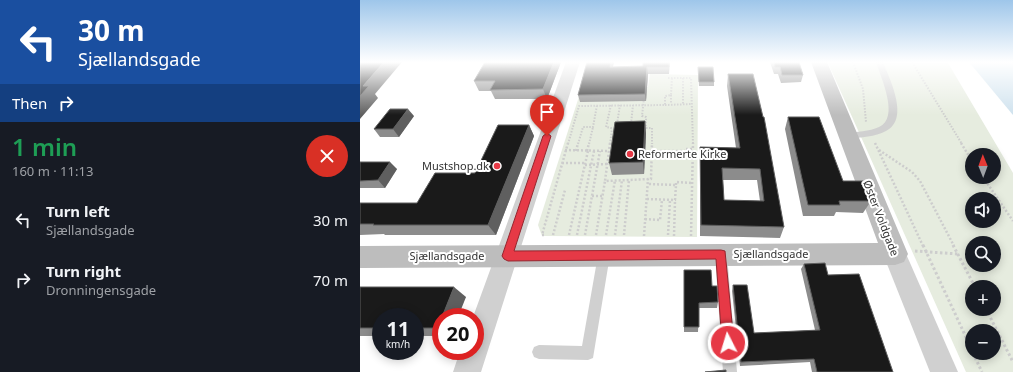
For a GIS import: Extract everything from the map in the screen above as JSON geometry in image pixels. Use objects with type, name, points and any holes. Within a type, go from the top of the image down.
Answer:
[{"type":"street","points":[[484,324],[567,79]]},
{"type":"street","name":"Øster Voldgade","points":[[826,79],[895,254],[944,372]]},
{"type":"street","name":"Sjællandsgade","points":[[360,257],[508,256],[605,240],[721,255],[895,254]]},
{"type":"street","points":[[467,372],[471,360]]},
{"type":"lane","points":[[849,136],[870,133],[886,128],[892,121],[894,109],[885,79]]},
{"type":"lane","points":[[539,352],[588,353],[605,240]]},
{"type":"lane","points":[[721,255],[730,372]]},
{"type":"path","points":[[671,104],[672,79]]},
{"type":"path","points":[[683,79],[683,104]]},
{"type":"path","points":[[685,236],[691,236],[691,79]]},
{"type":"path","points":[[859,79],[863,89],[865,120],[870,133],[965,335]]},
{"type":"path","points":[[923,79],[965,149]]},
{"type":"path","points":[[645,92],[642,116],[646,116],[646,128]]},
{"type":"path","points":[[665,105],[665,96],[671,95]]},
{"type":"path","points":[[565,190],[554,235],[542,235],[579,106],[692,104]]},
{"type":"path","points":[[611,105],[606,127],[612,127],[612,129],[623,128]]},
{"type":"path","points":[[616,129],[620,105]]},
{"type":"path","points":[[630,128],[633,105]]},
{"type":"path","points":[[569,235],[586,164],[597,106]]},
{"type":"path","points":[[576,151],[583,127],[593,127]]},
{"type":"path","points":[[605,181],[651,179],[652,128],[638,128]]},
{"type":"path","points":[[605,240],[602,196],[612,129]]},
{"type":"path","points":[[652,151],[685,151],[685,149],[692,149]]},
{"type":"path","points":[[878,149],[912,172],[920,181],[971,280]]},
{"type":"path","points":[[561,150],[609,151]]},
{"type":"path","points":[[577,235],[594,151]]},
{"type":"path","points":[[585,235],[600,151]]},
{"type":"path","points":[[562,163],[591,165],[607,164]]},
{"type":"path","points":[[644,236],[648,179]]},
{"type":"path","points":[[605,240],[615,180]]},
{"type":"path","points":[[605,240],[622,180]]},
{"type":"path","points":[[624,236],[630,180]]},
{"type":"path","points":[[674,236],[676,182],[692,183]]},
{"type":"path","points":[[648,184],[676,185]]},
{"type":"path","points":[[988,184],[1013,221]]},
{"type":"path","points":[[592,196],[602,196]]},
{"type":"path","points":[[647,199],[675,200]]},
{"type":"path","points":[[645,219],[660,220],[662,200]]},
{"type":"path","points":[[670,200],[668,236],[679,236]]},
{"type":"path","points":[[561,235],[585,235],[605,240],[630,236]]},
{"type":"path","points":[[637,236],[652,236]]},
{"type":"path","points":[[895,254],[910,251],[926,251],[958,254]]},
{"type":"path","points":[[990,316],[1013,362]]},
{"type":"path","points":[[976,360],[982,372]]},
{"type":"shaded area","points":[[649,79],[698,79],[697,237],[542,236],[538,225],[582,87],[648,87]]},
{"type":"shaded area","points":[[835,79],[958,79],[998,148],[965,148],[965,184],[1001,184],[1001,153],[1013,173],[1013,372],[966,372]]},
{"type":"water","points":[[983,79],[1013,79],[1013,115]]},
{"type":"building","points":[[360,79],[369,79],[363,86],[369,86],[360,96]]},
{"type":"building","points":[[475,79],[547,79],[543,89],[490,90],[495,81],[474,81]]},
{"type":"building","points":[[582,79],[646,79],[645,94],[578,95]]},
{"type":"building","points":[[699,79],[714,79],[714,82],[699,82]]},
{"type":"building","points":[[729,79],[754,79],[764,117],[784,227],[701,225],[700,147],[740,148]],"holes":[[[722,168],[760,169],[764,201],[724,200]]]},
{"type":"building","points":[[390,109],[408,109],[393,129],[374,129]]},
{"type":"building","points":[[788,117],[819,117],[843,181],[863,181],[871,201],[839,201],[840,205],[808,205]]},
{"type":"building","name":"Reformerte Kirke","points":[[645,121],[643,162],[609,163],[615,122]]},
{"type":"building","points":[[498,125],[529,125],[488,225],[360,224],[360,203],[417,203],[435,173],[475,173]]},
{"type":"building","points":[[360,162],[390,162],[378,180],[360,181]]},
{"type":"building","points":[[825,263],[828,275],[859,274],[893,372],[817,372],[814,359],[741,362],[733,285],[747,285],[754,333],[820,330],[804,264]]},
{"type":"building","points":[[684,270],[711,270],[712,286],[717,286],[718,302],[699,303],[699,327],[684,327]]},
{"type":"building","points":[[360,287],[454,287],[446,308],[432,308],[432,328],[424,328],[424,308],[372,308],[372,328],[360,328]]},
{"type":"building","points":[[726,370],[726,372],[705,372]]},
{"type":"place","name":"Reformerte Kirke","points":[[630,154]]},
{"type":"place","name":"Mustshop.dk","points":[[497,166]]},
{"type":"route","points":[[547,136],[508,256],[721,255],[728,343]]}]
